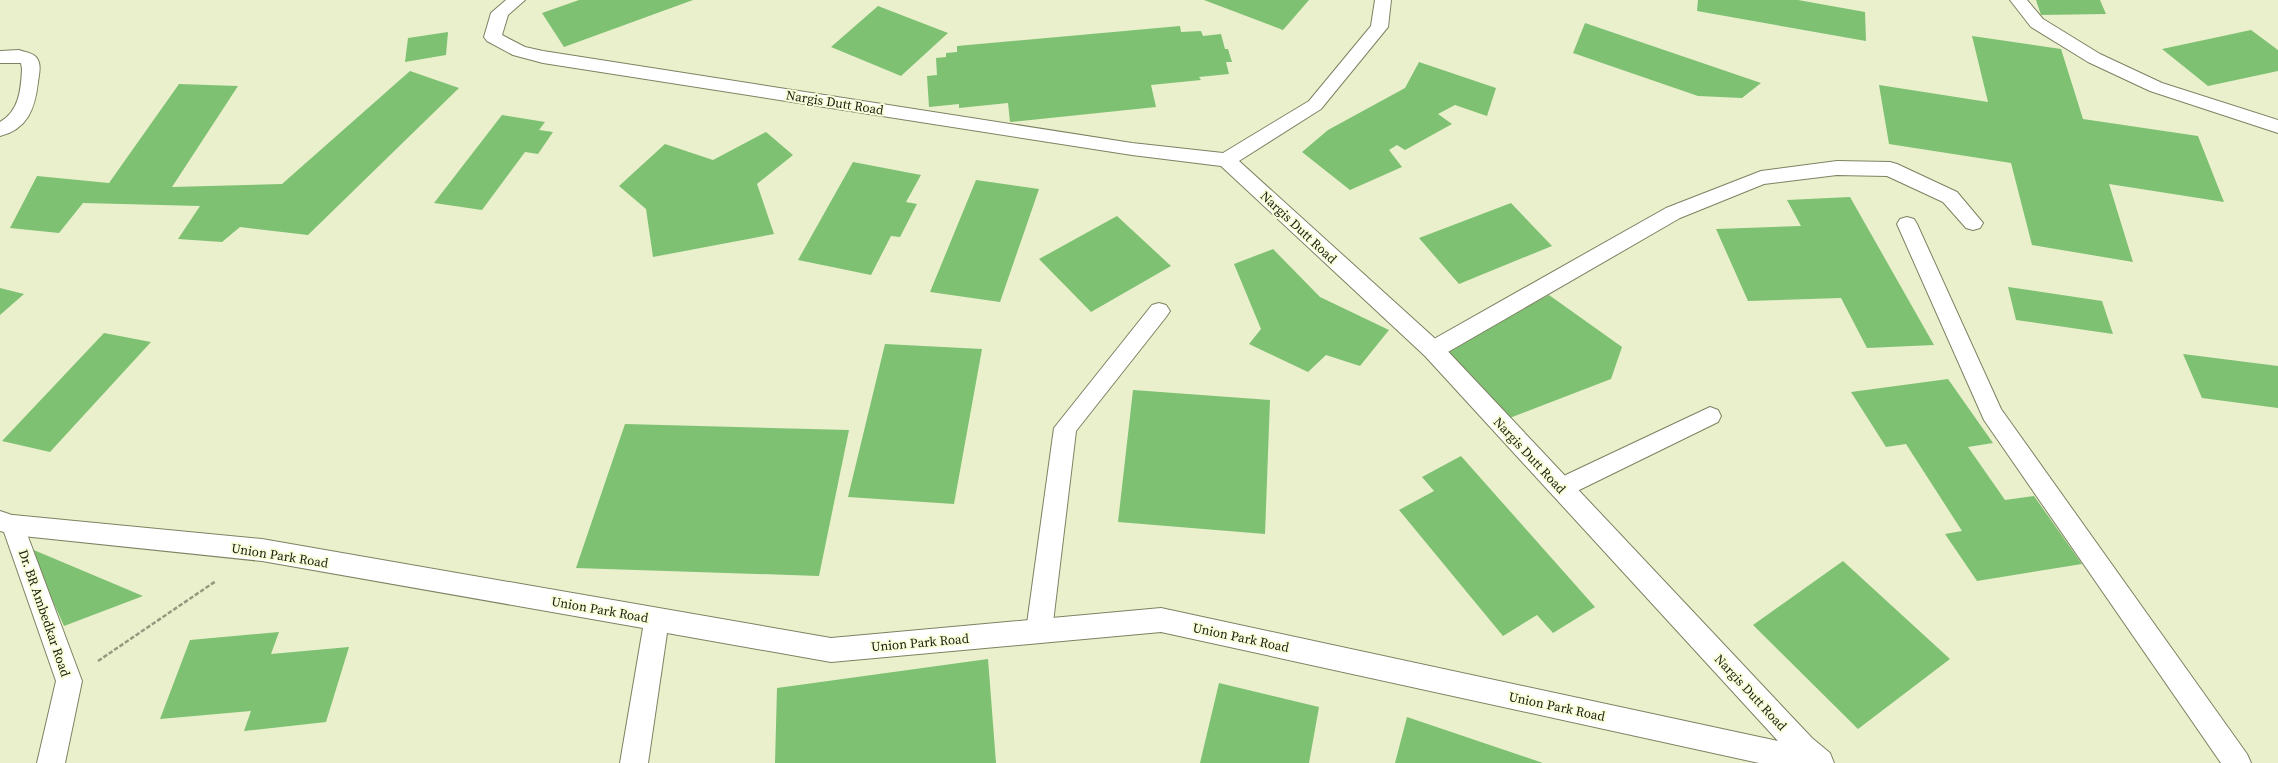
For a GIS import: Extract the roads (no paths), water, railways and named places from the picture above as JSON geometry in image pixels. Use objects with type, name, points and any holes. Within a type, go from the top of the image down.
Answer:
[{"type":"street","name":"Nargis Dutt Road","points":[[517,0],[500,13],[493,36],[519,51],[543,57],[1132,149],[1226,160],[1432,350],[1802,747],[1820,763]]},
{"type":"street","points":[[1226,160],[1315,105],[1379,27],[1383,0]]},
{"type":"street","points":[[2018,0],[2037,23],[2094,58],[2156,88],[2278,127]]},
{"type":"street","points":[[0,57],[19,56],[29,60],[32,66],[26,107],[11,125],[0,130]]},
{"type":"street","points":[[1432,350],[1673,213],[1761,178],[1837,168],[1890,169],[1950,197],[1973,223]]},
{"type":"street","points":[[1907,224],[1992,414],[2237,763]]},
{"type":"street","points":[[1039,631],[1066,428],[1159,311]]},
{"type":"street","points":[[1561,488],[1710,416]]},
{"type":"street","name":"Union Park Road","points":[[7,523],[262,550],[831,650],[1162,620],[1820,763]]},
{"type":"street","name":"Dr. BR Ambedkar Road","points":[[7,523],[69,681],[51,763]]},
{"type":"street","points":[[634,763],[657,619]]}]
